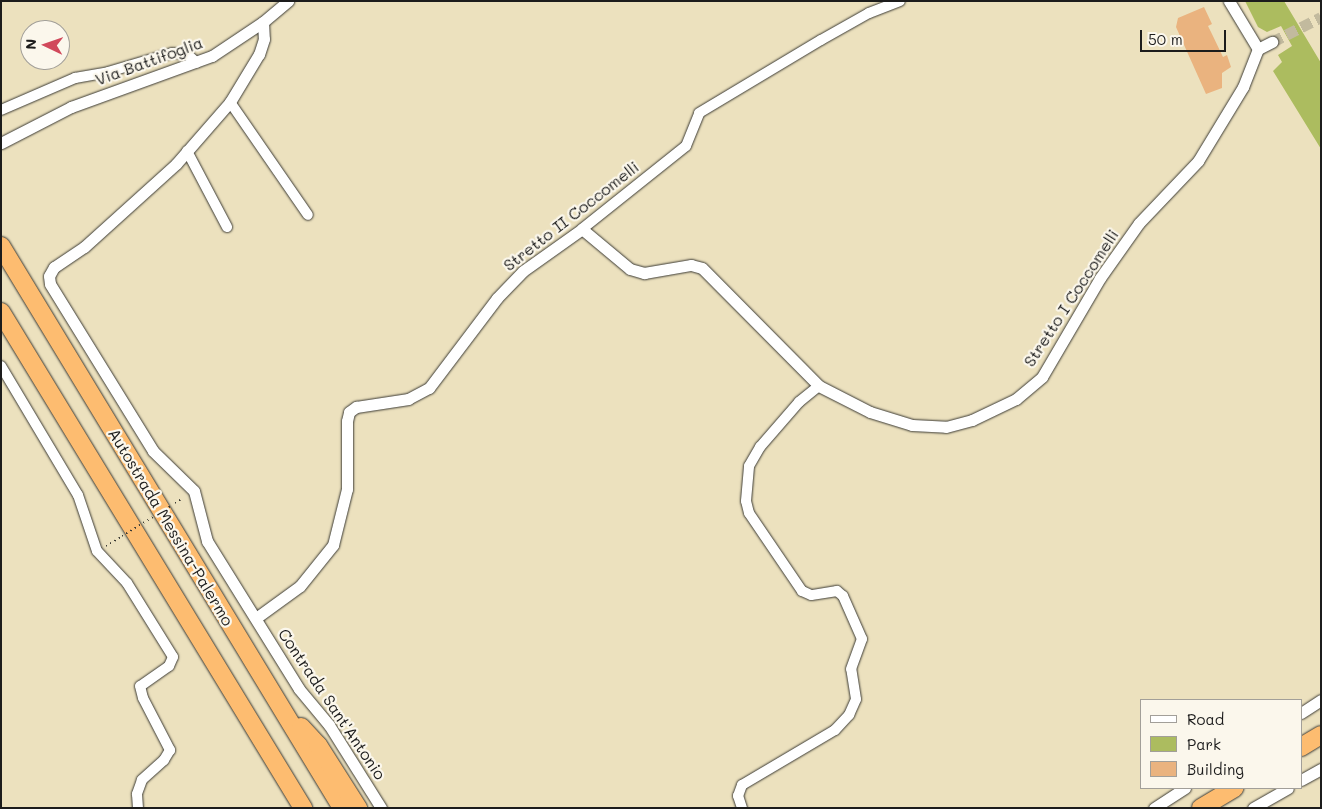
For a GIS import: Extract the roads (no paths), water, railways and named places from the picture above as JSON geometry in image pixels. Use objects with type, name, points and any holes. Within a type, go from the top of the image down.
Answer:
[{"type":"highway","name":"Autostrada Messina-Palermo","points":[[1,246],[342,808]]},
{"type":"highway","name":"Autostrada Messina-Palermo","points":[[1,312],[303,808]]},
{"type":"highway","points":[[280,706],[318,745],[358,808]]},
{"type":"highway","points":[[1302,746],[1321,735]]},
{"type":"highway","points":[[282,773],[289,808]]},
{"type":"highway","points":[[1202,808],[1232,789]]},
{"type":"street","name":"Via Battifoglia","points":[[1,143],[71,107],[197,63],[263,22],[288,1]]},
{"type":"street","name":"Stretto II Coccomelli","points":[[256,618],[300,586],[334,545],[347,489],[350,412],[356,407],[408,399],[429,388],[497,298],[523,271],[582,229],[686,146],[699,113],[828,36],[900,1]]},
{"type":"street","points":[[1229,1],[1258,49],[1272,42]]},
{"type":"street","points":[[227,227],[187,151],[230,102],[260,54],[264,39],[263,22]]},
{"type":"street","name":"Stretto I Coccomelli","points":[[582,229],[630,269],[644,273],[691,265],[702,268],[820,386],[870,412],[912,425],[946,427],[963,422],[1016,399],[1042,378],[1100,278],[1139,223],[1198,161],[1243,87],[1258,49]]},
{"type":"street","points":[[1,110],[75,78],[108,72],[172,53],[187,54],[197,63]]},
{"type":"street","points":[[230,102],[308,215]]},
{"type":"street","name":"Contrada Sant'Antonio","points":[[187,151],[84,247],[54,267],[49,276],[50,284],[154,451],[194,491],[207,541],[299,689],[329,725],[381,808]]},
{"type":"street","points":[[1,366],[78,496],[97,551],[127,583],[173,657],[169,666],[140,686],[143,698],[170,750],[164,760],[142,780],[137,794],[138,808]]},
{"type":"street","points":[[742,808],[738,796],[742,785],[835,730],[849,715],[856,699],[851,670],[862,639],[842,596],[837,591],[811,596],[802,592],[749,513],[746,502],[749,466],[760,447],[799,402],[820,386]]},
{"type":"street","points":[[1302,712],[1321,700]]},
{"type":"street","points":[[1302,779],[1321,769]]},
{"type":"street","points":[[1154,808],[1183,789]]},
{"type":"street","points":[[1253,808],[1286,789]]},
{"type":"tunnel","points":[[1272,42],[1321,17]]}]
